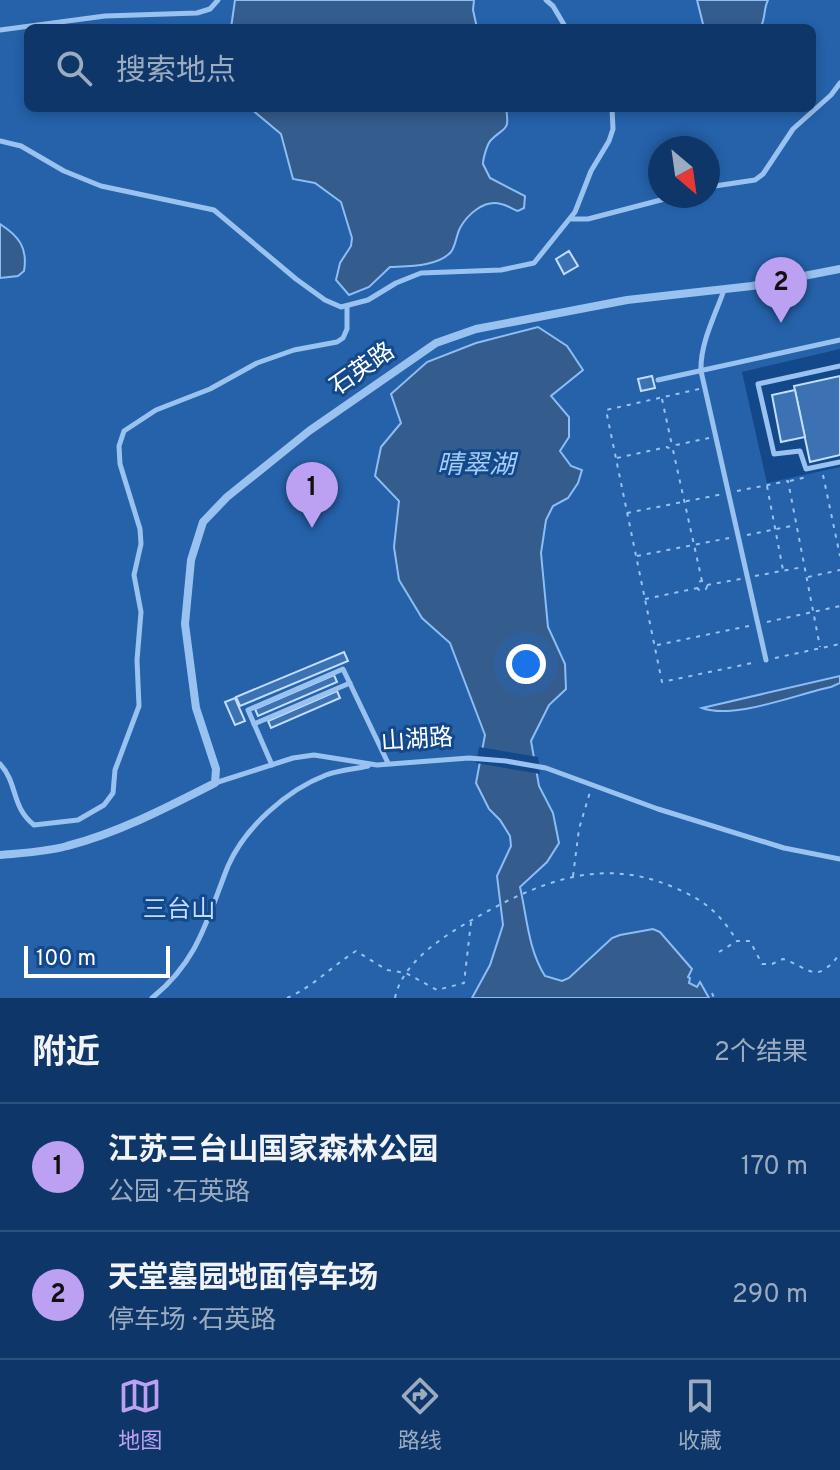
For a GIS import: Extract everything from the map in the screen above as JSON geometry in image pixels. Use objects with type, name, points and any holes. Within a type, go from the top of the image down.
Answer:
[{"type":"street","name":"石英路","points":[[215,783],[216,769],[196,708],[185,624],[191,560],[203,522],[227,497],[309,431],[436,343],[476,329],[612,302],[724,289],[840,269]]},
{"type":"street","name":"山湖路","points":[[0,855],[85,841],[215,783]]},
{"type":"lane","points":[[45,24],[105,16],[197,13],[210,9],[218,0]]},
{"type":"lane","points":[[546,0],[564,24]]},
{"type":"lane","points":[[0,30],[24,27]]},
{"type":"lane","points":[[816,108],[840,83]]},
{"type":"lane","points":[[0,141],[21,146],[64,171],[101,186],[214,210],[296,279],[325,300],[347,307],[368,300],[421,273],[501,270],[534,263],[571,219],[591,171],[609,141],[613,129],[612,112]]},
{"type":"lane","points":[[720,185],[755,180],[763,174],[793,129],[812,112]]},
{"type":"lane","points":[[571,219],[588,219],[648,203]]},
{"type":"lane","points":[[724,289],[705,340],[701,371],[766,660]]},
{"type":"lane","points":[[0,764],[7,774],[17,807],[34,825],[78,820],[104,805],[113,793],[115,770],[139,706],[140,695],[137,660],[141,612],[134,575],[141,544],[140,529],[120,464],[119,446],[124,431],[156,410],[210,389],[257,363],[294,350],[337,342],[347,329],[347,307]]},
{"type":"lane","points":[[658,380],[840,340]]},
{"type":"lane","points":[[840,366],[758,384],[774,454],[800,451],[806,469],[840,462]]},
{"type":"lane","points":[[272,765],[248,710],[343,669],[388,763]]},
{"type":"lane","points":[[254,724],[350,683]]},
{"type":"lane","name":"山湖路","points":[[215,783],[314,755],[377,765],[469,758],[546,768],[658,809],[784,848],[840,859]]},
{"type":"lane","points":[[152,998],[170,984],[188,961],[210,919],[230,863],[257,824],[285,796],[327,774],[377,765]]},
{"type":"path","points":[[705,388],[606,410],[662,682],[840,644]]},
{"type":"path","points":[[661,398],[671,441],[676,445]]},
{"type":"path","points":[[707,585],[702,581],[673,450],[676,445],[716,437]]},
{"type":"path","points":[[667,447],[671,441]]},
{"type":"path","points":[[615,458],[667,447],[673,450]]},
{"type":"path","points":[[823,474],[840,556]]},
{"type":"path","points":[[627,513],[788,481],[820,648]]},
{"type":"path","points":[[767,485],[783,571]]},
{"type":"path","points":[[636,556],[797,525]]},
{"type":"path","points":[[645,599],[698,588],[704,590],[707,585],[805,566]]},
{"type":"path","points":[[807,578],[840,570]]},
{"type":"path","points":[[698,588],[702,581]]},
{"type":"path","points":[[655,646],[840,606]]},
{"type":"path","points":[[573,876],[579,829],[593,784]]},
{"type":"path","points":[[395,998],[406,973],[447,934],[530,889],[573,876],[617,872],[641,874],[662,882],[683,891],[719,914],[737,941]]},
{"type":"path","points":[[287,998],[306,990],[356,951],[387,970],[406,973],[437,990],[464,983],[471,921]]},
{"type":"path","points":[[719,952],[737,941],[750,941],[762,964],[783,959],[810,974],[821,972],[840,954]]},
{"type":"path","points":[[712,993],[714,998]]},
{"type":"green space","name":"三台山","points":[[0,0],[840,0],[840,349],[742,372],[767,483],[840,467],[840,998],[0,998]]},
{"type":"water","points":[[235,0],[474,0],[476,24],[232,24]]},
{"type":"water","points":[[697,0],[768,0],[762,24],[703,24]]},
{"type":"water","points":[[255,112],[506,112],[507,125],[490,142],[483,164],[490,178],[525,196],[524,208],[518,211],[495,203],[482,206],[463,223],[453,249],[445,257],[422,265],[390,267],[369,287],[349,295],[336,280],[352,238],[341,202],[315,183],[293,179],[281,134]]},
{"type":"water","points":[[0,224],[17,238],[23,249],[24,271],[18,276],[0,278]]},
{"type":"water","name":"晴翠湖","points":[[538,327],[567,346],[583,370],[551,396],[569,417],[569,437],[560,451],[571,466],[582,470],[568,498],[553,506],[546,520],[541,553],[548,627],[565,664],[566,689],[549,705],[531,741],[539,786],[553,813],[559,843],[547,862],[520,887],[531,944],[545,976],[562,981],[612,938],[653,929],[660,932],[692,969],[689,983],[697,987],[700,982],[709,998],[472,998],[490,965],[503,925],[497,876],[511,846],[510,836],[489,809],[476,783],[485,735],[450,643],[422,618],[399,580],[394,547],[399,501],[375,476],[381,447],[401,423],[391,394],[427,362],[476,343]]},
{"type":"water","points":[[840,676],[840,683],[831,687],[766,705],[731,711],[702,708]]},
{"type":"pier","points":[[479,747],[538,757],[540,774],[476,763]]},
{"type":"building","points":[[569,251],[578,266],[564,274],[556,259]]},
{"type":"building","points":[[652,376],[655,388],[641,391],[638,379]]},
{"type":"building","points":[[840,376],[840,455],[810,462],[794,386]]},
{"type":"building","points":[[795,390],[805,437],[781,442],[772,395]]},
{"type":"building","points":[[344,652],[348,661],[240,706],[236,697]]},
{"type":"building","points":[[334,675],[337,682],[258,716],[255,709]]},
{"type":"building","points":[[337,691],[340,698],[271,728],[268,721]]},
{"type":"building","points":[[235,698],[245,721],[235,725],[225,702]]},
{"type":"place","name":"天堂墓园地面停车场","points":[[781,323]]},
{"type":"place","name":"江苏三台山国家森林公园","points":[[312,528]]}]
